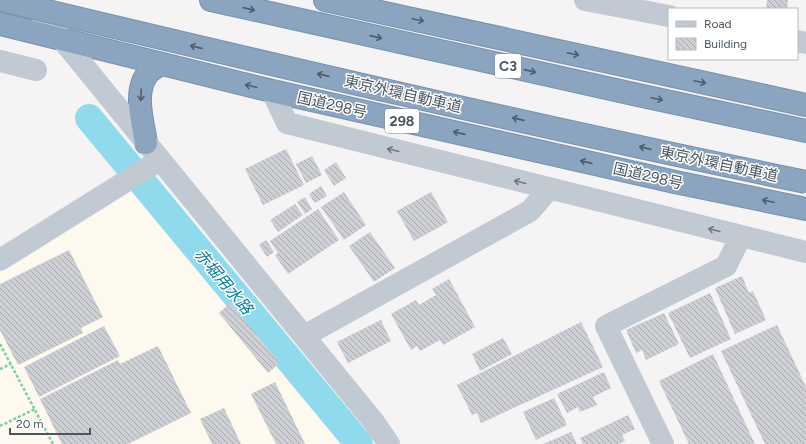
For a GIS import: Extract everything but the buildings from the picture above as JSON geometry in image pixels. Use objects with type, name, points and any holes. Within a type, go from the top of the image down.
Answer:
[{"type":"highway","name":"東京外環自動車道","points":[[1,0],[238,56],[685,157],[806,182]]},
{"type":"highway","name":"C3","points":[[211,0],[630,94],[806,130]]},
{"type":"highway","points":[[326,0],[806,105]]},
{"type":"highway","name":"国道298号","points":[[0,24],[272,91],[675,182],[806,209]]},
{"type":"highway","points":[[146,143],[141,105],[141,89],[147,75],[161,64]]},
{"type":"street","points":[[30,0],[374,422],[389,444]]},
{"type":"street","points":[[585,0],[636,4],[668,16]]},
{"type":"street","points":[[0,61],[36,70]]},
{"type":"street","points":[[272,91],[287,123],[806,252]]},
{"type":"street","points":[[0,260],[160,160]]},
{"type":"street","points":[[304,336],[530,211],[549,189]]},
{"type":"street","points":[[663,444],[606,326],[726,266],[741,236]]},
{"type":"path","points":[[0,344],[53,444]]},
{"type":"path","points":[[0,369],[11,364]]},
{"type":"path","points":[[0,426],[35,409]]},
{"type":"shaded area","points":[[119,174],[186,246],[314,396],[349,444],[0,444],[0,251]]},
{"type":"waterway","name":"赤堀用水路","points":[[89,118],[359,444]]}]
